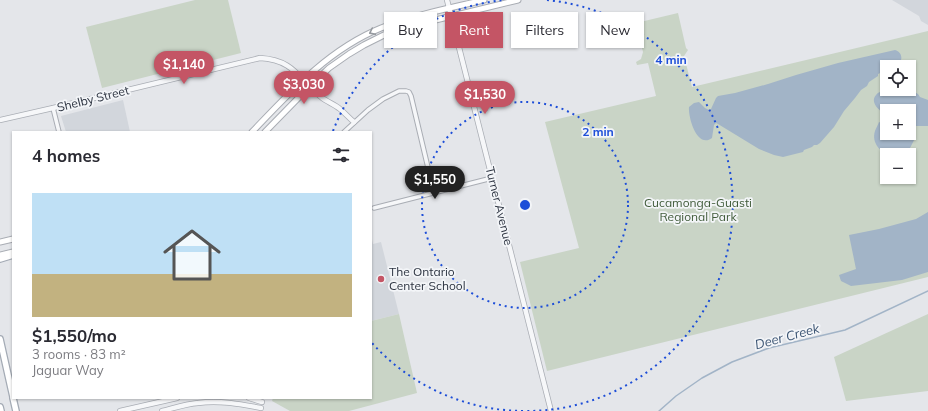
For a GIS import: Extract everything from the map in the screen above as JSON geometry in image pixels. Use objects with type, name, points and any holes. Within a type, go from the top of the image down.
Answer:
[{"type":"main road","points":[[253,131],[304,80],[332,56],[363,36],[380,28],[399,22],[484,0]]},
{"type":"main road","points":[[468,12],[518,0]]},
{"type":"main road","points":[[266,131],[329,68],[349,54],[384,35],[445,18]]},
{"type":"main road","points":[[0,242],[12,239]]},
{"type":"main road","points":[[0,254],[12,253]]},
{"type":"main road","points":[[0,259],[12,253]]},
{"type":"main road","points":[[0,339],[12,393]]},
{"type":"main road","points":[[13,399],[16,411]]},
{"type":"main road","points":[[0,407],[1,411]]},
{"type":"street","name":"Turner Avenue","points":[[447,0],[450,12]]},
{"type":"street","name":"Turner Avenue","points":[[459,48],[551,411]]},
{"type":"street","name":"Shelby Street","points":[[0,120],[260,58],[278,61],[285,64],[322,97],[340,109],[354,122]]},
{"type":"street","points":[[345,131],[368,110],[383,99],[398,91],[409,92],[434,193]]},
{"type":"street","points":[[53,108],[59,131]]},
{"type":"street","points":[[374,208],[492,178]]},
{"type":"street","points":[[120,411],[173,399]]},
{"type":"street","points":[[162,411],[196,403],[213,402],[226,402],[260,410],[263,400]]},
{"type":"shaded area","points":[[892,0],[928,0],[928,25],[921,21],[919,16]]},
{"type":"shaded area","points":[[123,100],[130,131],[66,131],[61,116]]},
{"type":"shaded area","name":"The Ontario Center School","points":[[372,240],[373,244],[381,242],[399,314],[372,321]]},
{"type":"green space","points":[[195,0],[228,0],[241,53],[102,88],[86,27]]},
{"type":"green space","name":"Cucamonga-Guasti Regional Park","points":[[678,13],[686,48],[688,50],[684,56],[692,87],[928,31],[928,277],[547,371],[520,262],[579,248],[545,122],[656,96],[648,63],[637,65],[636,62],[641,59],[643,52],[644,21]]},
{"type":"green space","points":[[399,314],[417,393],[349,411],[290,411],[272,401],[273,399],[372,399],[372,321]]},
{"type":"green space","points":[[928,314],[928,391],[846,401],[834,357]]},
{"type":"water","points":[[895,50],[901,55],[901,60],[880,60],[880,73],[878,76],[861,90],[844,111],[834,127],[820,143],[804,150],[803,152],[783,157],[774,155],[759,149],[716,123],[714,125],[712,138],[707,140],[698,136],[694,130],[690,118],[689,107],[694,103],[699,102],[709,110],[718,96],[768,84],[838,63]]},
{"type":"water","points":[[880,92],[880,96],[916,96],[916,93],[920,97],[928,100],[928,126],[916,126],[916,104],[880,104],[880,110],[874,101],[874,98]]},
{"type":"water","points":[[879,122],[880,140],[914,140],[910,148],[880,149],[874,140],[875,131]]},
{"type":"water","points":[[928,212],[928,272],[902,280],[851,286],[841,281],[839,275],[856,269],[849,235],[916,219]]},
{"type":"waterway","name":"Deer Creek","points":[[659,411],[676,396],[702,378],[732,362],[769,348],[845,330],[928,291]]},
{"type":"place","name":"The Ontario Center School","points":[[381,279]]}]
